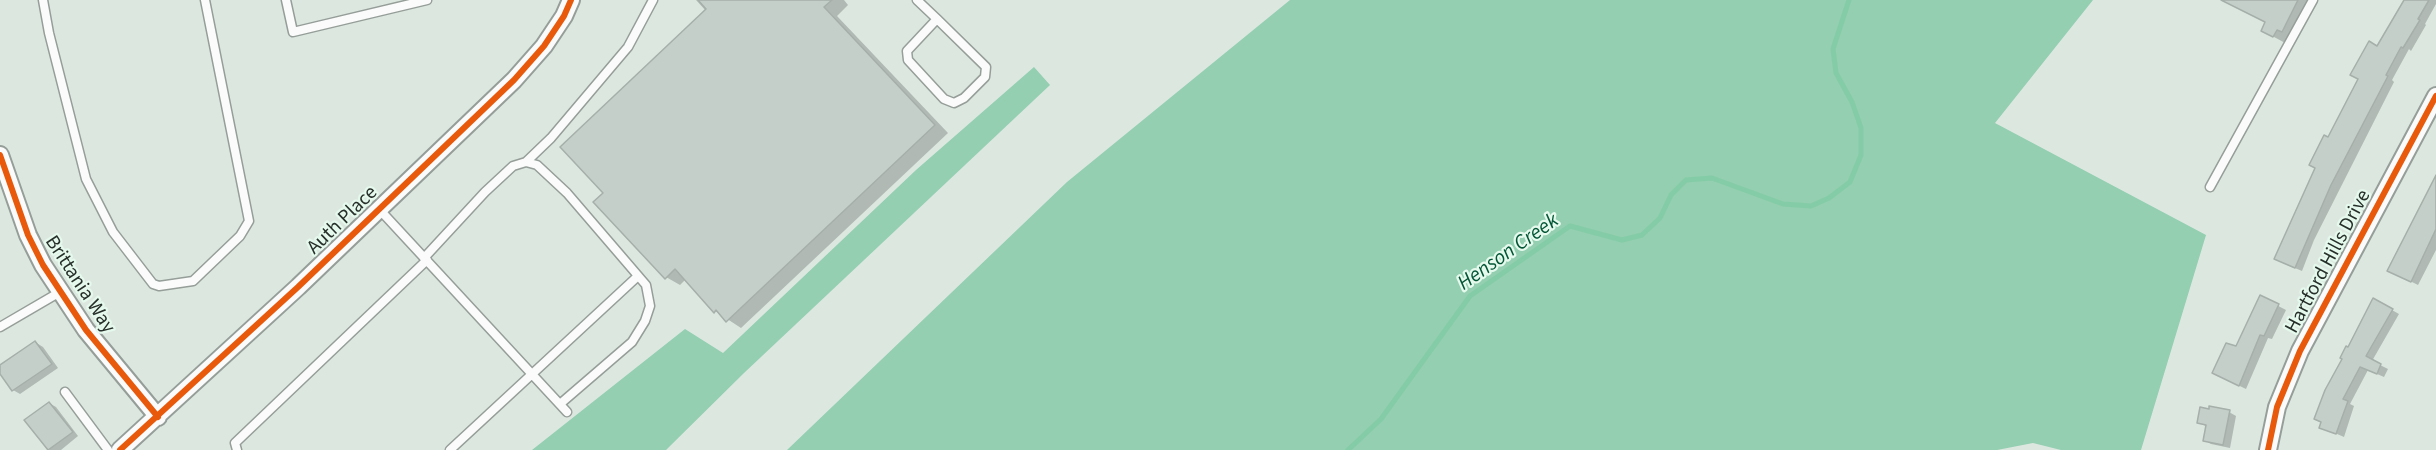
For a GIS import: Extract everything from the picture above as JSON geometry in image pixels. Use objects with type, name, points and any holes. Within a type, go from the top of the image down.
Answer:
[{"type":"street","name":"Auth Place","points":[[120,450],[158,417],[514,80],[544,46],[564,16],[571,0]]},
{"type":"street","name":"Hartford Hills Drive","points":[[2268,450],[2277,407],[2300,351],[2436,96]]},
{"type":"street","name":"Brittania Way","points":[[0,155],[28,235],[60,292],[86,330],[158,417]]},
{"type":"lane","points":[[43,0],[86,179],[112,232],[153,284],[159,286],[193,281],[240,236],[249,221],[205,0]]},
{"type":"lane","points":[[286,0],[293,32],[427,0]]},
{"type":"lane","points":[[237,450],[235,443],[426,259],[485,192],[513,166],[526,162],[551,138],[628,47],[653,0]]},
{"type":"lane","points":[[917,0],[986,67],[985,77],[964,98],[954,103],[944,99],[908,60],[907,51],[937,20]]},
{"type":"lane","points":[[2210,187],[2313,0]]},
{"type":"lane","points":[[526,162],[537,165],[567,193],[646,285],[650,306],[645,321],[632,342],[560,404]]},
{"type":"lane","points":[[379,209],[567,412]]},
{"type":"lane","points":[[450,450],[638,276]]},
{"type":"lane","points":[[0,327],[60,292]]},
{"type":"lane","points":[[65,392],[108,450]]},
{"type":"green space","points":[[1290,0],[2093,0],[1995,123],[2206,235],[2141,450],[2061,450],[2033,443],[1997,450],[787,450],[1067,182]]},
{"type":"green space","points":[[1034,67],[1050,85],[744,373],[666,450],[532,450],[685,329],[723,353],[916,170]]},
{"type":"building","points":[[698,0],[832,0],[824,7],[935,125],[726,322],[716,310],[714,313],[675,269],[665,279],[593,202],[603,193],[560,147],[706,9]]},
{"type":"building","points":[[2221,0],[2298,0],[2282,32],[2277,30],[2273,37],[2261,31],[2265,22]]},
{"type":"building","points":[[2404,0],[2429,0],[2418,19],[2420,20],[2403,48],[2401,47],[2386,75],[2388,76],[2331,185],[2295,268],[2274,259],[2315,168],[2309,165],[2324,135],[2328,137],[2358,79],[2350,75],[2369,41],[2377,46]]},
{"type":"building","points":[[2436,175],[2436,229],[2411,282],[2387,271]]},
{"type":"building","points":[[2260,295],[2279,304],[2264,336],[2260,335],[2239,386],[2212,373],[2226,343],[2236,346]]},
{"type":"building","points":[[2373,298],[2393,309],[2366,356],[2381,364],[2377,374],[2360,367],[2343,399],[2348,401],[2336,434],[2319,428],[2321,422],[2314,419],[2325,390],[2342,359],[2340,358]]},
{"type":"building","points":[[35,341],[52,364],[12,391],[0,374],[0,365]]},
{"type":"building","points":[[49,402],[73,432],[48,450],[24,420]]},
{"type":"building","points":[[2209,406],[2230,410],[2223,445],[2203,441],[2206,425],[2197,423],[2200,407],[2209,409]]},
{"type":"waterway","name":"Henson Creek","points":[[1348,450],[1381,419],[1470,296],[1570,226],[1622,240],[1642,235],[1660,218],[1671,195],[1686,180],[1712,178],[1783,204],[1811,206],[1829,198],[1850,182],[1861,155],[1861,128],[1852,102],[1836,73],[1833,49],[1849,0]]},
{"type":"cycle path","points":[[120,450],[298,287],[514,80],[544,46],[564,16],[571,0]]},
{"type":"cycle path","points":[[2268,450],[2277,407],[2300,351],[2436,96]]},
{"type":"cycle path","points":[[0,155],[28,235],[43,265],[86,330],[158,417]]}]
